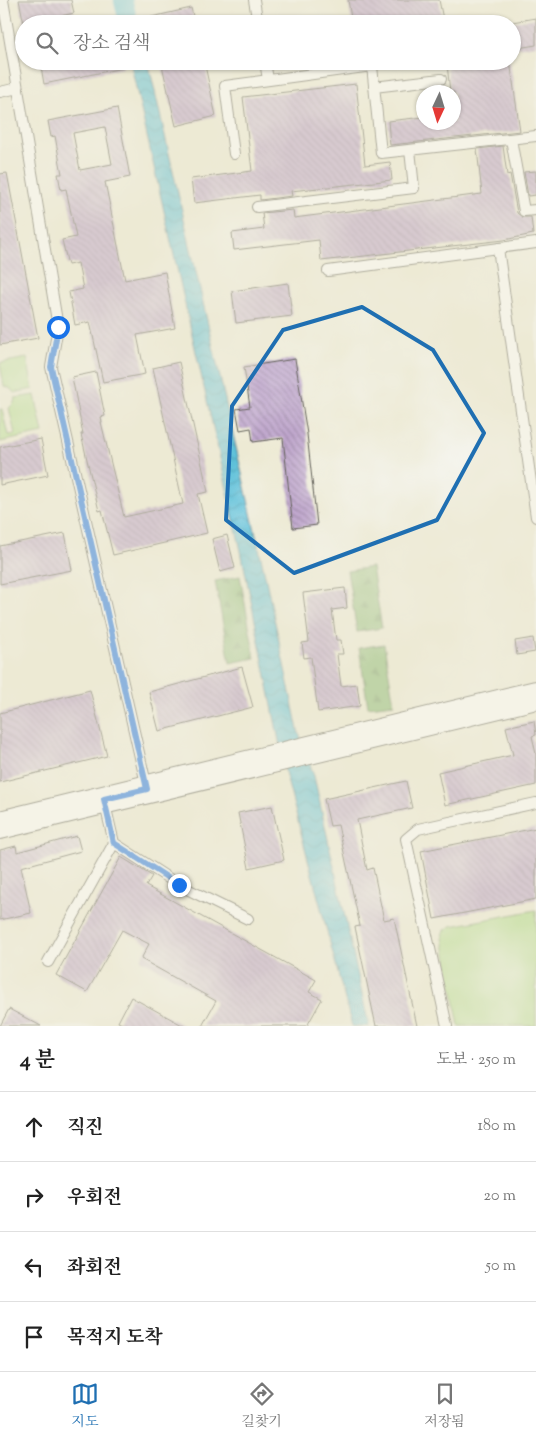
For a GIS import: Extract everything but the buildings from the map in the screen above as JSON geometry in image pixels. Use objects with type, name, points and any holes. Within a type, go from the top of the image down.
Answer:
[{"type":"street","points":[[0,825],[536,695]]},
{"type":"lane","points":[[3,0],[58,327],[51,367],[147,789]]},
{"type":"lane","points":[[254,0],[256,15]]},
{"type":"lane","points":[[266,70],[268,80]]},
{"type":"lane","points":[[234,154],[225,86],[342,70]]},
{"type":"lane","points":[[372,70],[381,153],[536,136]]},
{"type":"lane","points":[[374,88],[441,79]]},
{"type":"lane","points":[[0,92],[18,88]]},
{"type":"lane","points":[[512,139],[524,211],[536,210]]},
{"type":"lane","points":[[256,207],[414,188],[410,150]]},
{"type":"lane","points":[[328,270],[536,243]]},
{"type":"lane","points":[[498,248],[536,517]]},
{"type":"lane","points":[[48,962],[114,843],[104,799]]},
{"type":"lane","points":[[447,1026],[406,839],[418,829],[536,803]]},
{"type":"lane","points":[[114,843],[179,885],[248,919]]},
{"type":"highlighted area","points":[[362,307],[433,350],[484,433],[437,520],[294,573],[226,520],[232,406],[283,330]]},
{"type":"green space","points":[[27,358],[33,389],[14,393],[11,389],[4,386],[0,363]]},
{"type":"green space","points":[[35,395],[43,433],[0,442],[0,409],[2,409],[8,435],[15,434],[9,408],[14,403],[15,398]]},
{"type":"green space","points":[[372,567],[382,628],[357,632],[347,571]]},
{"type":"green space","points":[[240,576],[255,658],[230,663],[215,581]]},
{"type":"green space","points":[[384,644],[394,704],[368,707],[359,648]]},
{"type":"green space","points":[[536,910],[536,1026],[459,1026],[443,938],[444,931],[451,926]]},
{"type":"water","points":[[132,70],[150,70],[263,566],[298,730],[314,776],[369,1026],[352,1026],[286,776],[241,551]]},
{"type":"waterway","points":[[123,0],[127,15]]},
{"type":"route","points":[[58,327],[51,367],[147,789],[104,799],[114,843],[179,885]]}]
